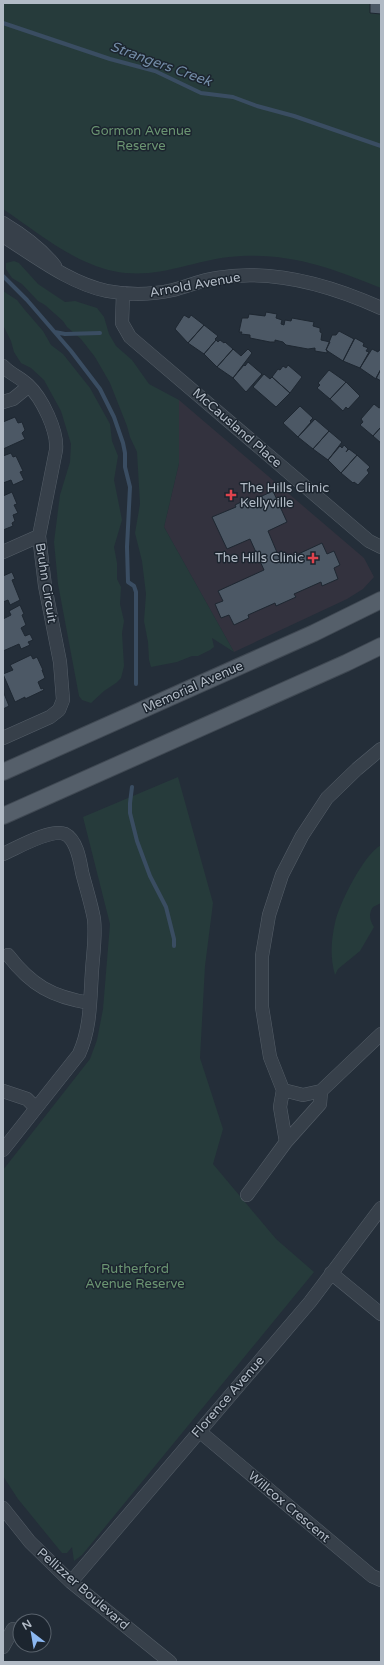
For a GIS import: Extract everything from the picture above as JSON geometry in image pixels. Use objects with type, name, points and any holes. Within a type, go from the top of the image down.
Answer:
[{"type":"main road","name":"Memorial Avenue","points":[[3,772],[314,633],[381,600]]},
{"type":"main road","points":[[3,816],[381,646]]},
{"type":"street","name":"Arnold Avenue","points":[[3,224],[32,242],[48,257],[57,270]]},
{"type":"street","name":"Arnold Avenue","points":[[3,236],[38,260],[57,270],[93,287],[123,293],[148,294],[174,290],[218,278],[257,275],[312,283],[381,308]]},
{"type":"street","name":"McCausland Place","points":[[123,293],[121,318],[124,328],[130,337],[369,541],[381,547]]},
{"type":"street","name":"Bruhn Circuit","points":[[3,366],[29,386],[39,400],[56,439],[56,450],[39,536],[46,592],[60,662],[63,700],[62,705],[55,714],[3,738]]},
{"type":"street","points":[[3,402],[13,399],[29,386]]},
{"type":"street","points":[[3,552],[39,536]]},
{"type":"street","points":[[286,1142],[280,1107],[283,1090],[270,1057],[262,1007],[262,956],[269,916],[282,875],[302,836],[328,798],[357,768],[381,749]]},
{"type":"street","points":[[3,854],[49,834],[59,833],[66,835],[74,844],[94,920],[90,1004],[85,1040],[79,1054],[3,1150]]},
{"type":"street","points":[[8,955],[21,970],[44,989],[57,996],[90,1004]]},
{"type":"street","points":[[283,1090],[303,1095],[321,1091],[381,1034]]},
{"type":"street","points":[[3,1090],[27,1099],[36,1108]]},
{"type":"street","points":[[247,1195],[275,1159],[286,1142],[320,1104],[321,1091]]},
{"type":"street","name":"Florence Avenue","points":[[71,1582],[310,1302],[331,1272],[381,1208]]},
{"type":"street","points":[[331,1272],[381,1314]]},
{"type":"street","name":"Willcox Crescent","points":[[199,1431],[366,1572],[381,1580]]},
{"type":"street","name":"Pellizzer Boulevard","points":[[3,1508],[30,1542],[71,1582],[170,1662]]},
{"type":"street","points":[[3,1647],[12,1629]]},
{"type":"shaded area","name":"The Hills Clinic Kellyville","points":[[179,400],[364,558],[374,577],[363,589],[347,599],[234,652],[164,527],[179,463]]},
{"type":"green space","name":"Gormon Avenue Reserve","points":[[3,3],[381,3],[381,288],[325,267],[307,262],[269,256],[214,259],[158,272],[129,273],[113,271],[83,261],[55,245],[3,209]]},
{"type":"green space","points":[[14,261],[19,263],[38,284],[65,302],[75,301],[97,308],[104,317],[109,334],[116,346],[132,360],[149,384],[179,400],[179,463],[164,527],[234,652],[212,638],[214,647],[198,656],[192,656],[177,662],[151,667],[144,621],[146,594],[142,561],[135,533],[140,504],[137,452],[110,383],[95,357],[81,339],[67,327],[63,321],[45,305],[38,301],[22,284],[12,278],[6,269],[6,263]]},
{"type":"green space","points":[[3,291],[17,300],[43,331],[51,345],[63,354],[90,388],[110,424],[112,441],[118,456],[114,480],[122,520],[114,547],[117,563],[117,579],[121,587],[120,604],[124,621],[122,633],[124,666],[121,678],[91,703],[82,700],[79,696],[58,584],[54,542],[60,495],[70,462],[71,444],[61,411],[44,380],[31,368],[21,363],[14,352],[11,341],[3,325]]},
{"type":"green space","name":"Rutherford Avenue Reserve","points":[[178,777],[213,903],[205,966],[200,1058],[223,1129],[213,1164],[276,1239],[314,1272],[82,1555],[74,1561],[72,1547],[67,1553],[62,1553],[18,1499],[3,1476],[3,1170],[90,1059],[97,1040],[103,1009],[110,924],[83,817]]},
{"type":"green space","points":[[381,845],[381,903],[373,907],[370,915],[374,927],[360,951],[338,969],[335,975],[332,962],[332,943],[337,915],[353,880],[367,858]]},
{"type":"building","points":[[370,3],[381,3],[381,14],[370,13]]},
{"type":"building","points":[[266,312],[277,314],[276,318],[282,320],[281,324],[284,325],[285,320],[291,321],[292,318],[314,322],[313,326],[320,328],[320,332],[322,333],[321,340],[330,342],[326,350],[327,353],[315,351],[315,348],[308,349],[286,345],[283,342],[275,340],[275,342],[270,342],[250,338],[250,335],[241,334],[242,332],[239,332],[242,318],[248,318],[249,314],[265,316]]},
{"type":"building","points":[[184,315],[189,318],[191,315],[204,325],[188,343],[175,329]]},
{"type":"building","points":[[204,325],[218,336],[204,354],[188,343]]},
{"type":"building","points":[[339,331],[354,339],[343,361],[326,350],[332,335],[336,335]]},
{"type":"building","points":[[355,338],[364,343],[363,346],[368,348],[366,351],[369,352],[360,368],[343,361]]},
{"type":"building","points":[[216,340],[218,342],[220,340],[224,343],[225,342],[233,349],[217,367],[204,354]]},
{"type":"building","points":[[233,349],[241,356],[248,349],[252,353],[233,378],[217,367]]},
{"type":"building","points":[[372,349],[378,352],[379,350],[381,351],[381,369],[376,379],[360,368]]},
{"type":"building","points":[[248,362],[262,374],[246,392],[233,378]]},
{"type":"building","points":[[288,365],[302,377],[290,393],[272,377],[278,369],[280,370],[283,366],[286,368]]},
{"type":"building","points":[[381,369],[381,381],[376,378]]},
{"type":"building","points":[[329,370],[346,382],[330,399],[317,388],[320,385],[318,383]]},
{"type":"building","points":[[264,374],[270,379],[272,377],[290,393],[276,407],[253,387]]},
{"type":"building","points":[[346,382],[360,396],[348,409],[346,407],[343,411],[330,399]]},
{"type":"building","points":[[374,404],[379,408],[381,407],[381,427],[373,436],[360,425],[363,422],[361,419]]},
{"type":"building","points":[[300,406],[313,418],[298,437],[283,423]]},
{"type":"building","points":[[15,417],[18,423],[22,422],[25,430],[22,433],[25,439],[3,449],[3,422]]},
{"type":"building","points":[[315,419],[329,431],[313,449],[298,437]]},
{"type":"building","points":[[381,427],[381,443],[373,436]]},
{"type":"building","points":[[329,431],[342,442],[328,460],[313,449]]},
{"type":"building","points":[[344,445],[348,449],[346,452],[349,449],[357,455],[341,473],[328,460],[340,446],[342,448]]},
{"type":"building","points":[[11,453],[13,457],[16,456],[23,471],[20,472],[24,480],[13,485],[11,480],[3,483],[3,456]]},
{"type":"building","points":[[357,455],[370,467],[367,470],[369,473],[358,485],[354,482],[353,483],[341,473]]},
{"type":"building","name":"The Hills Clinic","points":[[273,491],[287,522],[268,531],[281,562],[322,543],[327,554],[334,551],[340,565],[334,568],[338,579],[322,586],[321,582],[294,594],[296,597],[276,606],[275,603],[248,615],[249,618],[234,625],[229,615],[221,618],[215,604],[223,601],[218,591],[264,570],[250,539],[227,549],[212,517],[236,507],[235,505],[250,498],[251,501]]},
{"type":"building","points":[[12,492],[17,504],[14,505],[18,513],[13,515],[15,521],[12,523],[13,526],[3,530],[3,496]]},
{"type":"building","points":[[12,572],[15,579],[12,580],[20,600],[10,605],[8,600],[3,602],[3,576]]},
{"type":"building","points":[[20,605],[24,614],[22,615],[26,625],[21,628],[25,636],[30,634],[33,640],[28,642],[30,645],[21,649],[19,644],[3,651],[3,619],[11,615],[9,611]]},
{"type":"building","points":[[31,655],[33,659],[37,657],[43,670],[45,678],[38,682],[41,689],[43,688],[44,690],[15,702],[3,674],[13,670],[10,665]]},
{"type":"building","points":[[3,691],[9,706],[3,709]]},
{"type":"waterway","name":"Strangers Creek","points":[[3,23],[110,59],[155,71],[201,93],[233,97],[381,146]]},
{"type":"waterway","points":[[3,276],[27,300],[71,351],[100,389],[114,417],[123,443],[125,467],[130,487],[127,547],[128,582],[134,586],[136,592],[136,684]]},
{"type":"waterway","points":[[55,332],[65,334],[100,333]]},
{"type":"waterway","points":[[132,787],[130,813],[137,841],[150,876],[166,907],[174,939],[174,946]]},
{"type":"place","name":"The Hills Clinic Kellyville","points":[[231,495]]},
{"type":"place","name":"The Hills Clinic","points":[[313,558]]}]
